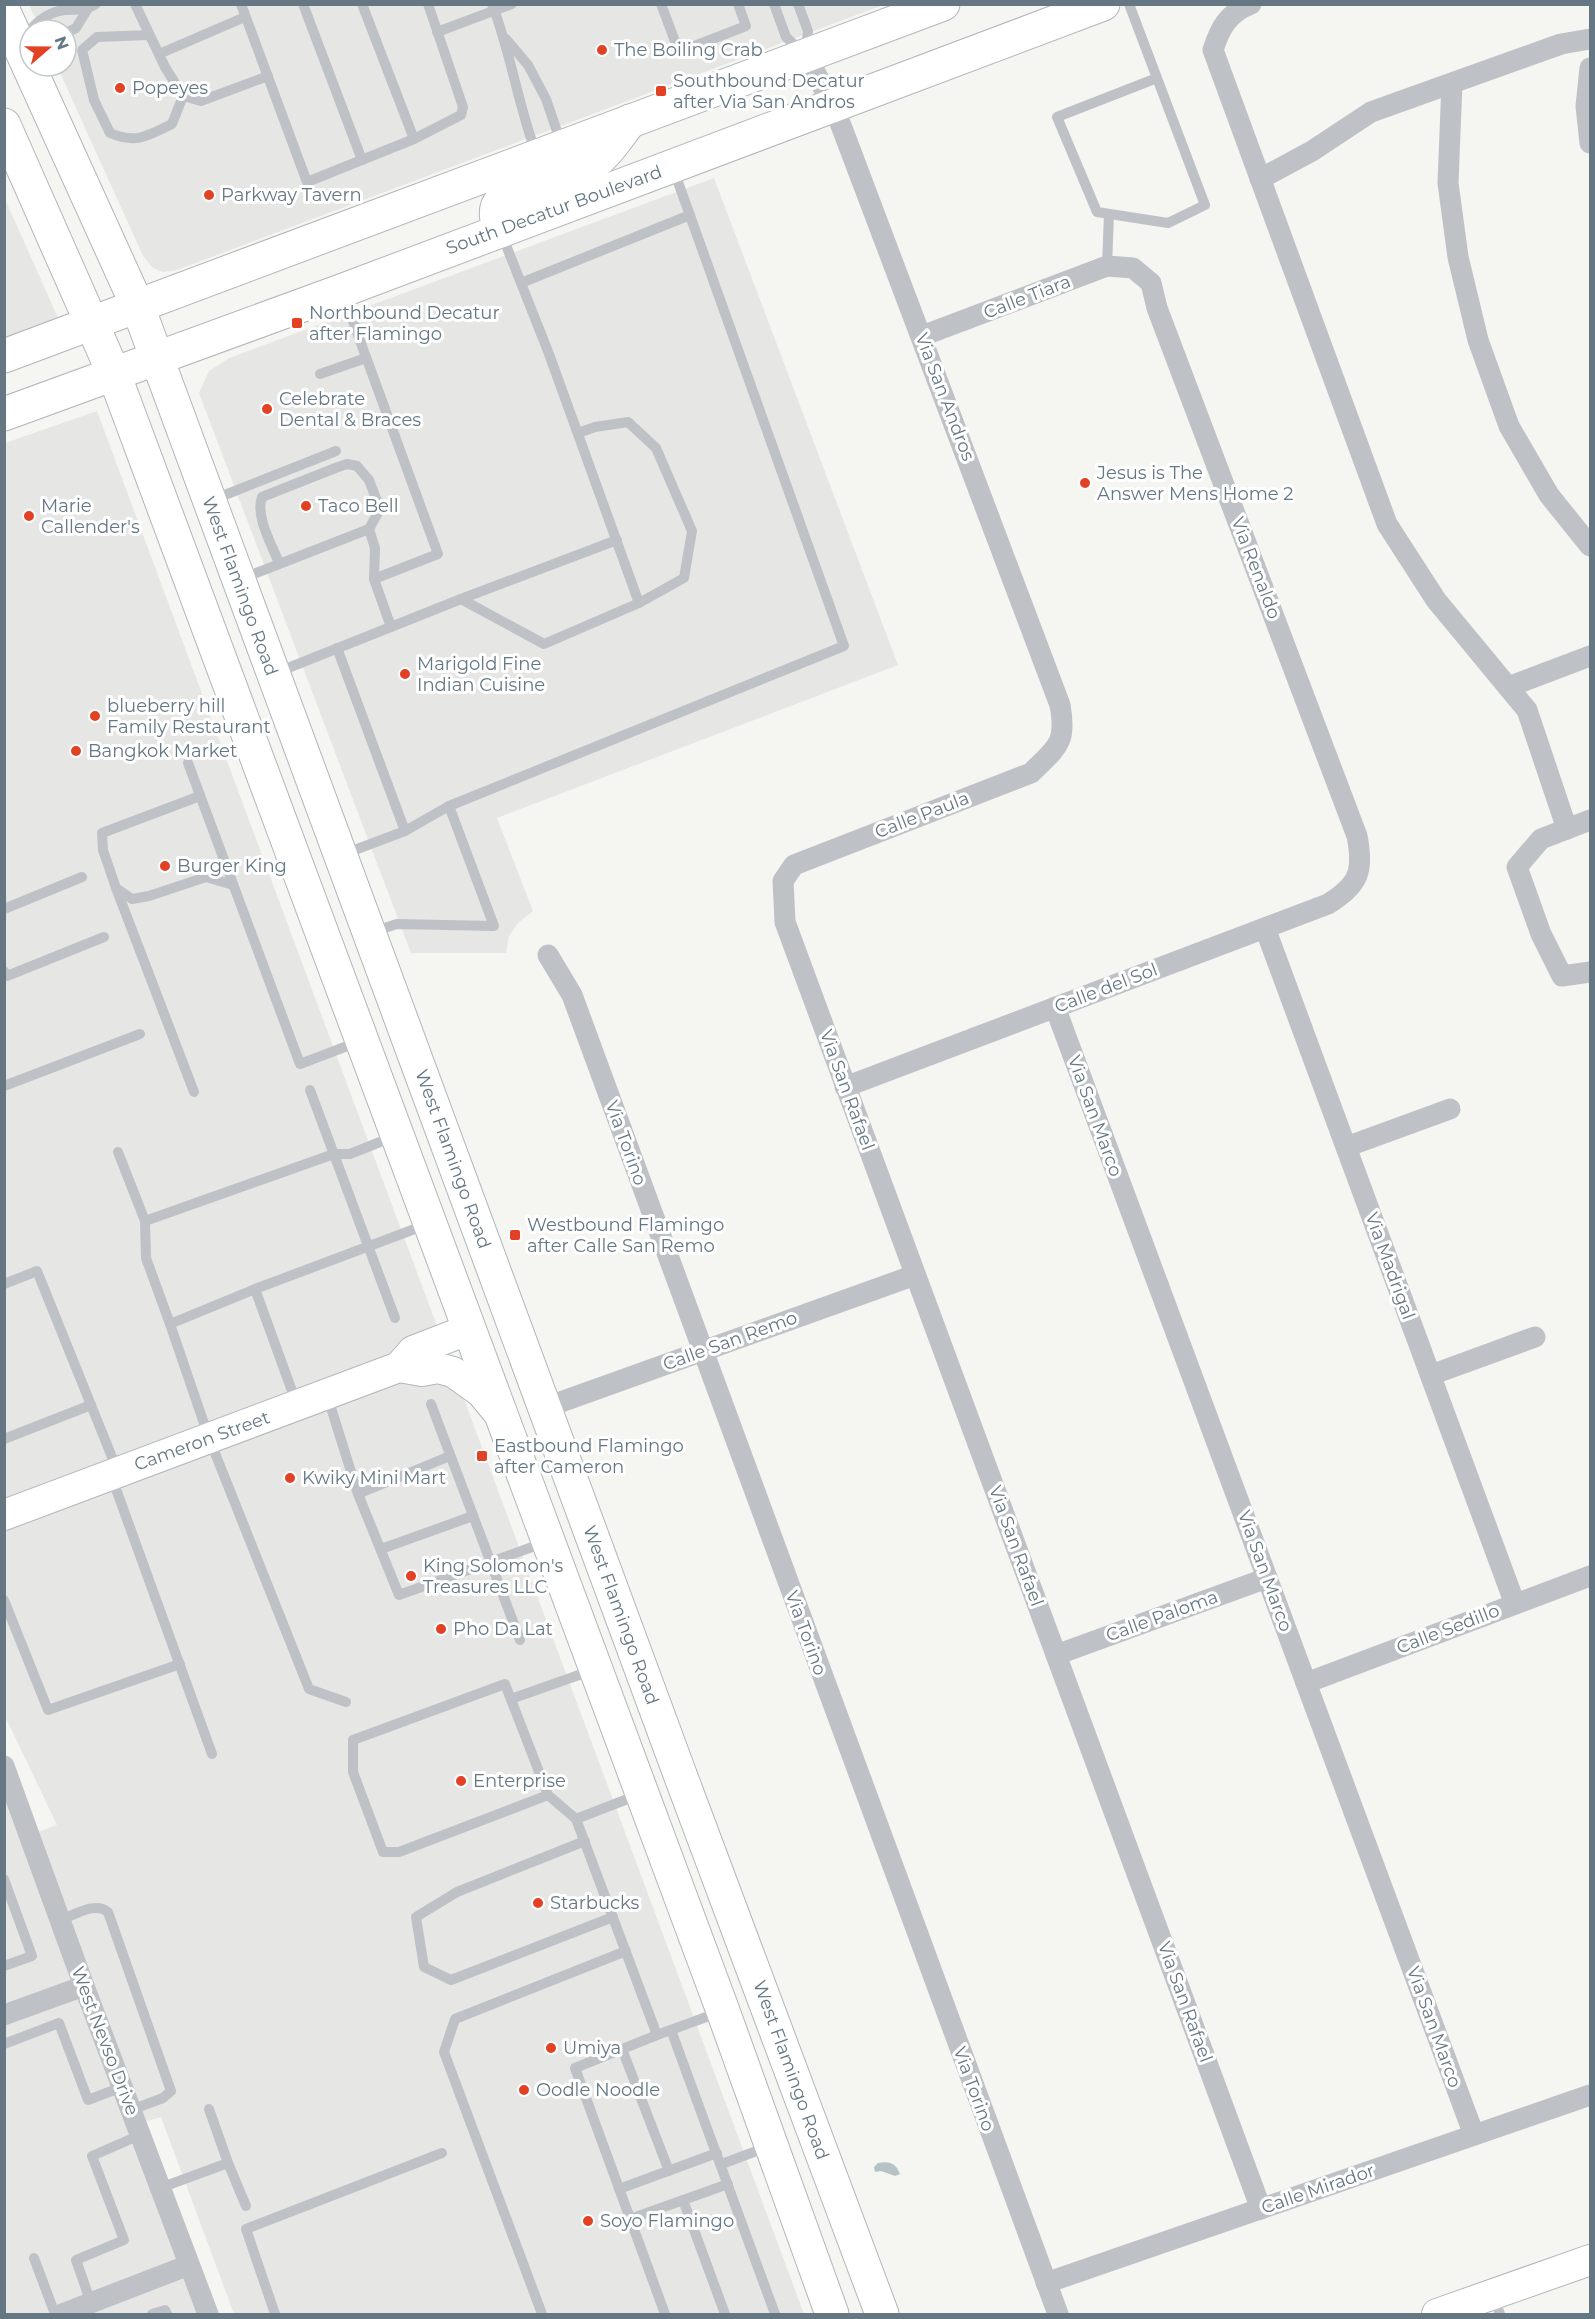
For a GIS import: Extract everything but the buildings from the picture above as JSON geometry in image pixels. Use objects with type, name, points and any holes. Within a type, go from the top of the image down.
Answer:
[{"type":"main road","points":[[4,356],[943,4]]},
{"type":"main road","name":"South Decatur Boulevard","points":[[4,414],[341,291],[1103,4]]},
{"type":"main road","name":"West Flamingo Road","points":[[4,12],[18,33]]},
{"type":"main road","name":"West Flamingo Road","points":[[40,78],[138,307],[272,675],[882,2314]]},
{"type":"main road","points":[[500,230],[496,206],[501,201],[591,165],[603,156],[630,121]]},
{"type":"main road","points":[[4,126],[114,374],[723,2011],[832,2314]]},
{"type":"main road","points":[[250,740],[282,766],[311,840],[340,855]]},
{"type":"main road","points":[[305,885],[322,886],[338,910],[345,930],[380,964]]},
{"type":"main road","points":[[366,1050],[416,1123],[442,1196],[447,1203],[464,1211],[472,1211]]},
{"type":"main road","points":[[470,1329],[484,1334],[494,1344],[502,1354],[513,1381],[544,1408]]},
{"type":"main road","points":[[596,1669],[627,1695],[652,1760],[661,1771],[681,1778]]},
{"type":"main road","points":[[642,1793],[659,1791],[664,1794],[676,1815],[719,1926],[734,1952],[758,1983]]},
{"type":"street","points":[[1251,4],[1239,9],[1219,30],[1213,50],[1387,524],[1436,600],[1527,710],[1567,829]]},
{"type":"street","points":[[1260,179],[1312,151],[1371,112],[1561,44],[1590,39]]},
{"type":"street","name":"Via San Andros","points":[[806,55],[833,106],[1060,705],[1064,726],[1059,745]]},
{"type":"street","points":[[1590,68],[1586,106],[1590,143]]},
{"type":"street","points":[[1452,83],[1448,183],[1458,257],[1478,340],[1509,426],[1549,495],[1590,546]]},
{"type":"street","name":"Calle Tiara","points":[[922,336],[1107,266],[1133,268]]},
{"type":"street","name":"Via Renaldo","points":[[1133,268],[1151,283],[1157,308],[1358,836],[1361,856],[1358,877]]},
{"type":"street","points":[[1508,687],[1590,656]]},
{"type":"street","name":"Calle Paula","points":[[783,881],[794,865],[1031,773],[1059,745]]},
{"type":"street","points":[[1590,820],[1541,839],[1517,867],[1541,934],[1562,976],[1590,972]]},
{"type":"street","name":"Calle del Sol","points":[[845,1087],[1328,904],[1347,892],[1358,877]]},
{"type":"street","name":"Via San Rafael","points":[[783,881],[784,922],[1261,2209]]},
{"type":"street","name":"Via Madrigal","points":[[1265,928],[1515,1604]]},
{"type":"street","name":"Via Torino","points":[[548,955],[572,995],[1058,2314]]},
{"type":"street","name":"Via San Marco","points":[[1055,1007],[1474,2135]]},
{"type":"street","points":[[1346,1147],[1450,1108]]},
{"type":"street","name":"Calle San Remo","points":[[544,1408],[915,1275]]},
{"type":"street","name":"Cameron Street","points":[[4,1515],[399,1367],[413,1351],[470,1329]]},
{"type":"street","points":[[1431,1376],[1535,1337]]},
{"type":"street","name":"Cameron Street","points":[[399,1367],[422,1371],[438,1368],[453,1372],[481,1392],[504,1420]]},
{"type":"street","name":"Calle Sedillo","points":[[1306,1683],[1590,1576]]},
{"type":"street","name":"Calle Paloma","points":[[1056,1655],[1268,1578]]},
{"type":"street","name":"West Nevso Drive","points":[[5,1767],[84,1986],[208,2314]]},
{"type":"street","points":[[4,2016],[84,1986]]},
{"type":"street","name":"Calle Mirador","points":[[1046,2283],[1590,2095]]},
{"type":"street","points":[[1438,2314],[1497,2305],[1590,2260]]},
{"type":"street","points":[[62,2314],[189,2265]]},
{"type":"lane","points":[[135,4],[149,35],[183,96],[201,101],[268,76]]},
{"type":"lane","points":[[241,4],[307,182],[414,139],[461,115],[464,107],[428,4]]},
{"type":"lane","points":[[303,4],[362,160]]},
{"type":"lane","points":[[362,4],[414,139]]},
{"type":"lane","points":[[437,32],[493,8],[512,4]]},
{"type":"lane","points":[[661,4],[679,52],[746,26],[738,4]]},
{"type":"lane","points":[[774,4],[786,37],[806,55]]},
{"type":"lane","points":[[798,4],[808,31],[806,55]]},
{"type":"lane","points":[[1129,4],[1205,205],[1168,224],[1097,212],[1057,117],[1156,78]]},
{"type":"lane","points":[[78,25],[89,6]]},
{"type":"lane","points":[[43,18],[62,10],[89,6]]},
{"type":"lane","points":[[493,8],[504,37],[528,131],[550,151]]},
{"type":"lane","points":[[159,54],[245,17]]},
{"type":"lane","points":[[149,35],[97,37],[82,50],[94,100],[110,133],[127,140],[152,134],[172,124],[183,96]]},
{"type":"lane","points":[[504,37],[528,65],[546,99],[550,151]]},
{"type":"lane","points":[[340,855],[405,831],[449,806],[844,646],[673,166]]},
{"type":"lane","points":[[1107,266],[1109,214]]},
{"type":"lane","points":[[521,283],[690,215]]},
{"type":"lane","points":[[500,230],[578,434],[639,603]]},
{"type":"lane","points":[[341,291],[438,554],[374,579]]},
{"type":"lane","points":[[320,374],[366,358]]},
{"type":"lane","points":[[461,599],[544,644],[639,603],[684,578],[692,531],[656,448],[628,422],[595,427],[578,434]]},
{"type":"lane","points":[[209,502],[336,451]]},
{"type":"lane","points":[[238,580],[369,529],[380,509],[369,480],[357,466],[347,464],[262,497],[259,504],[263,521],[279,563]]},
{"type":"lane","points":[[369,529],[375,548],[374,579],[391,627]]},
{"type":"lane","points":[[272,675],[461,599],[617,540]]},
{"type":"lane","points":[[337,648],[405,831]]},
{"type":"lane","points":[[188,763],[300,1064],[366,1050]]},
{"type":"lane","points":[[194,1092],[116,888],[103,850],[102,833],[200,796]]},
{"type":"lane","points":[[369,933],[397,924],[494,926],[449,806]]},
{"type":"lane","points":[[4,909],[82,877]]},
{"type":"lane","points":[[116,888],[132,899],[149,896],[206,877],[233,885]]},
{"type":"lane","points":[[4,970],[7,976],[104,937]]},
{"type":"lane","points":[[4,1086],[140,1034]]},
{"type":"lane","points":[[310,1090],[395,1318]]},
{"type":"lane","points":[[146,1221],[334,1154],[350,1154],[398,1135]]},
{"type":"lane","points":[[118,1152],[146,1221],[146,1258],[209,1438],[309,1689],[346,1702]]},
{"type":"lane","points":[[170,1324],[255,1289],[430,1223]]},
{"type":"lane","points":[[4,1284],[37,1271],[91,1405],[212,1754]]},
{"type":"lane","points":[[255,1289],[297,1406]]},
{"type":"lane","points":[[327,1394],[358,1494],[399,1594],[548,1541]]},
{"type":"lane","points":[[431,1404],[520,1641]]},
{"type":"lane","points":[[4,1439],[91,1405]]},
{"type":"lane","points":[[358,1494],[450,1456]]},
{"type":"lane","points":[[381,1549],[473,1516]]},
{"type":"lane","points":[[4,1600],[48,1710],[180,1664]]},
{"type":"lane","points":[[511,1700],[596,1669]]},
{"type":"lane","points":[[548,1795],[399,1852],[383,1852],[353,1772],[353,1740],[505,1684],[548,1795],[576,1819],[657,2035]]},
{"type":"lane","points":[[576,1819],[642,1793]]},
{"type":"lane","points":[[585,1841],[457,1892],[416,1917],[424,1967],[451,1980],[613,1917]]},
{"type":"lane","points":[[4,1879],[32,1956],[4,1966]]},
{"type":"lane","points":[[60,1920],[95,1907],[103,1908],[108,1912],[171,2091],[163,2098],[131,2110]]},
{"type":"lane","points":[[542,2314],[444,2052],[455,2019],[626,1951]]},
{"type":"lane","points":[[665,2314],[575,2068],[723,2011]]},
{"type":"lane","points":[[4,2044],[59,2023],[88,2100],[122,2087]]},
{"type":"lane","points":[[671,2030],[722,2164],[775,2314]]},
{"type":"lane","points":[[622,2049],[669,2171]]},
{"type":"lane","points":[[209,2109],[246,2206]]},
{"type":"lane","points":[[91,2303],[76,2260],[124,2240],[92,2156],[140,2135]]},
{"type":"lane","points":[[722,2164],[771,2146]]},
{"type":"lane","points":[[275,2314],[246,2229],[442,2153]]},
{"type":"lane","points":[[619,2189],[717,2153]]},
{"type":"lane","points":[[160,2188],[228,2163]]},
{"type":"lane","points":[[630,2219],[728,2184]]},
{"type":"lane","points":[[683,2200],[725,2314]]},
{"type":"lane","points":[[34,2258],[55,2314]]},
{"type":"lane","points":[[152,2314],[165,2310],[167,2314]]},
{"type":"shaded area","points":[[29,5],[883,5],[177,270],[163,272],[153,268],[143,256],[62,78],[78,78],[78,18],[35,18]]},
{"type":"shaded area","points":[[714,178],[898,665],[497,818],[533,911],[518,923],[509,936],[506,953],[411,953],[199,393],[209,371],[229,358]]},
{"type":"shaded area","points":[[4,197],[59,320],[4,340]]},
{"type":"shaded area","points":[[97,411],[804,2314],[234,2314],[161,2117],[137,2124],[208,2314],[5,2314],[4,1766],[30,1835],[57,1825],[4,1714],[5,443]]},
{"type":"shaded area","points":[[878,2163],[892,2164],[900,2174],[895,2176],[881,2171],[875,2172],[874,2167]]},
{"type":"place","name":"The Boiling Crab","points":[[602,50]]},
{"type":"place","name":"Popeyes","points":[[120,88]]},
{"type":"place","name":"Southbound Decatur after Via San Andros","points":[[661,91]]},
{"type":"place","name":"Parkway Tavern","points":[[209,195]]},
{"type":"place","name":"Northbound Decatur after Flamingo","points":[[297,323]]},
{"type":"place","name":"Celebrate Dental & Braces","points":[[267,409]]},
{"type":"place","name":"Jesus is The Answer Mens Home 2","points":[[1085,483]]},
{"type":"place","name":"Taco Bell","points":[[306,506]]},
{"type":"place","name":"Marie Callender's","points":[[29,516]]},
{"type":"place","name":"Marigold Fine Indian Cuisine","points":[[405,674]]},
{"type":"place","name":"blueberry hill Family Restaurant","points":[[95,716]]},
{"type":"place","name":"Bangkok Market","points":[[76,751]]},
{"type":"place","name":"Burger King","points":[[165,866]]},
{"type":"place","name":"Westbound Flamingo after Calle San Remo","points":[[515,1235]]},
{"type":"place","name":"Eastbound Flamingo after Cameron","points":[[482,1456]]},
{"type":"place","name":"Kwiky Mini Mart","points":[[290,1478]]},
{"type":"place","name":"King Solomon's Treasures LLC","points":[[411,1576]]},
{"type":"place","name":"Pho Da Lat","points":[[441,1629]]},
{"type":"place","name":"Enterprise","points":[[461,1781]]},
{"type":"place","name":"Starbucks","points":[[538,1903]]},
{"type":"place","name":"Umiya","points":[[551,2048]]},
{"type":"place","name":"Oodle Noodle","points":[[524,2090]]},
{"type":"place","name":"Soyo Flamingo","points":[[588,2221]]}]
